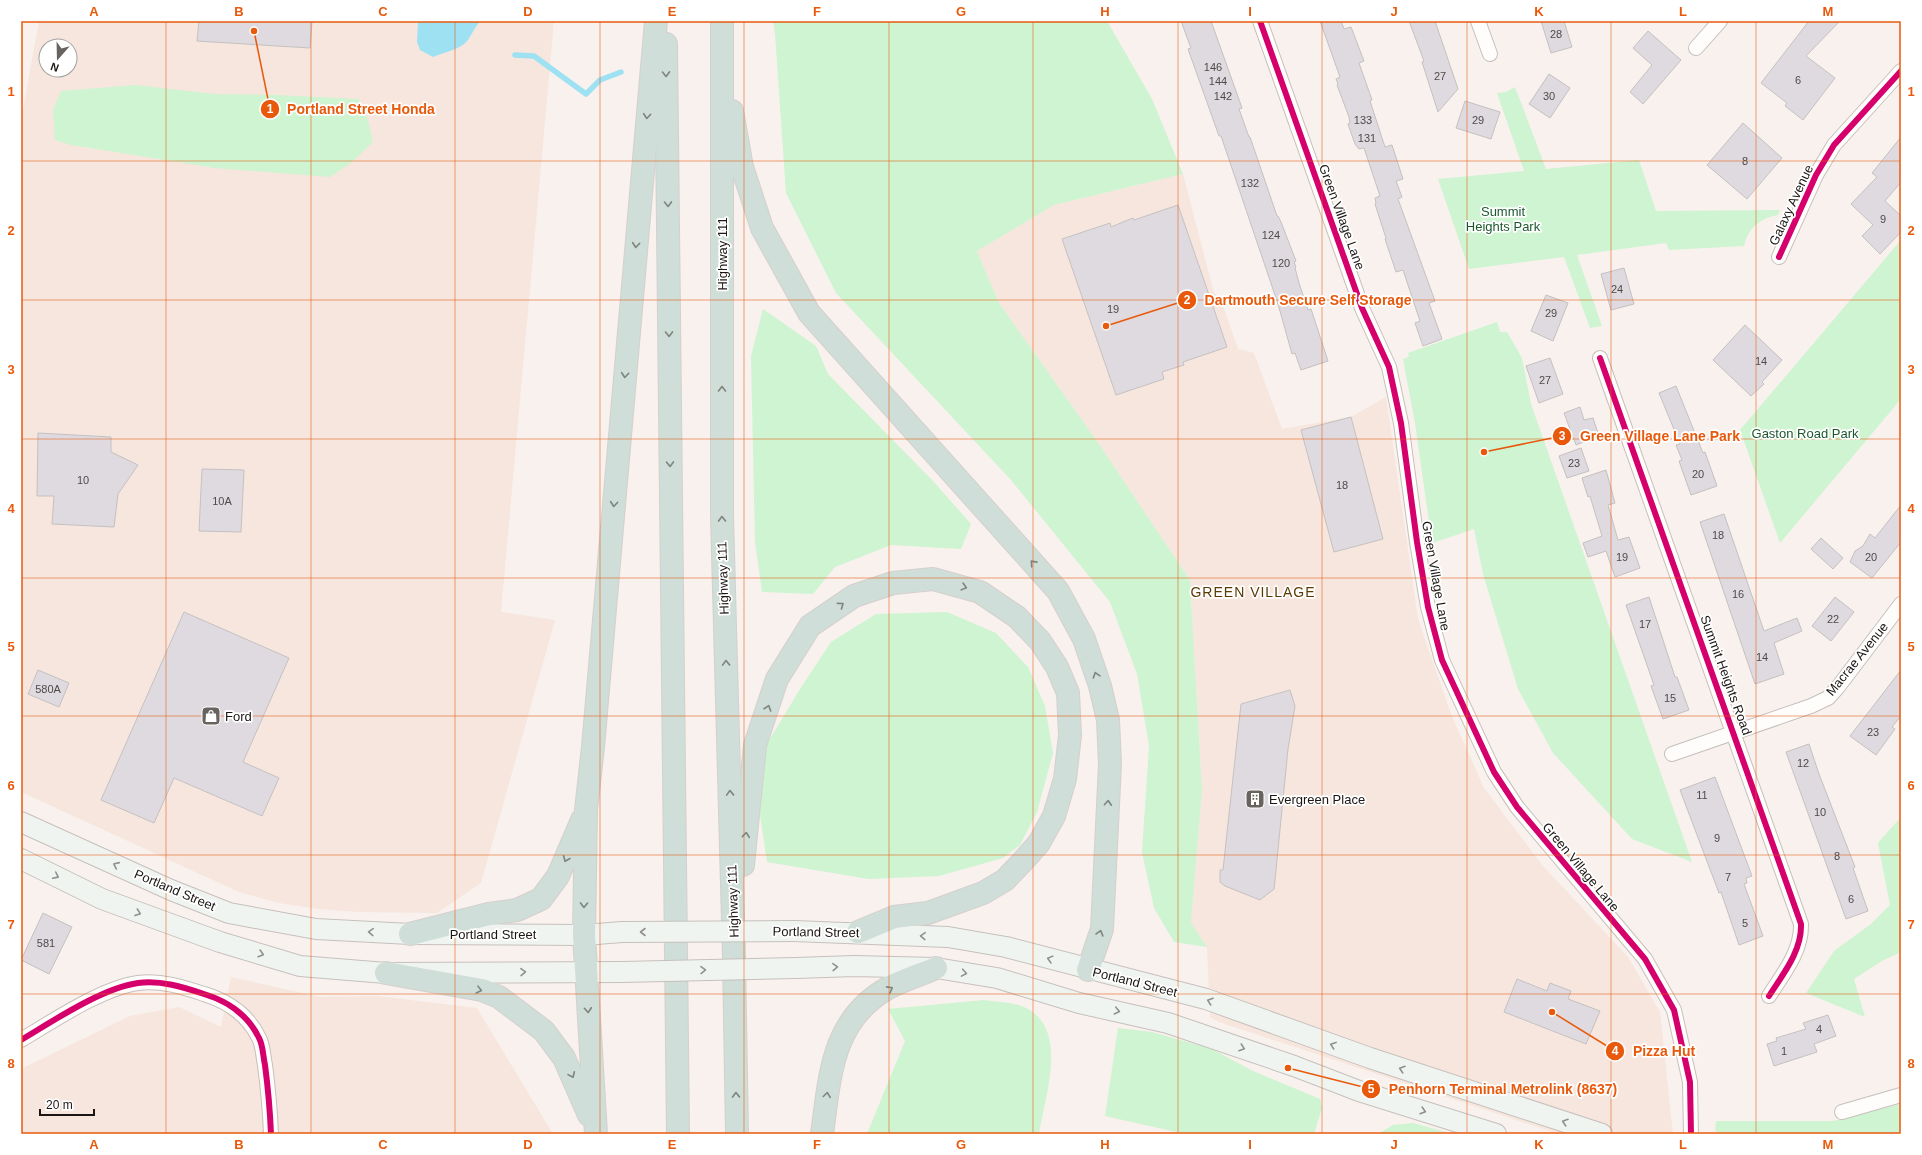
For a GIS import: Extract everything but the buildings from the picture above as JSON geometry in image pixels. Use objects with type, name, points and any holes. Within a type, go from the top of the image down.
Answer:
[{"type":"highway","points":[[596,1132],[584,935],[586,810],[594,747],[656,21]]},
{"type":"highway","points":[[666,21],[673,783],[678,1134]]},
{"type":"highway","name":"Highway 111","points":[[722,21],[722,516],[734,958],[737,1134]]},
{"type":"highway","points":[[722,47],[742,167],[762,228],[809,313],[1058,591],[1084,639],[1100,686],[1108,720],[1110,764],[1102,929],[1088,970]]},
{"type":"highway","points":[[734,958],[755,745],[777,679],[810,626],[854,596],[893,583],[933,579],[980,592],[1017,617],[1040,641],[1057,667],[1068,693],[1070,735],[1066,772],[1054,816],[1039,843],[1024,860],[1004,880],[983,893],[928,913],[894,917],[858,932]]},
{"type":"highway","points":[[410,934],[489,914],[517,910],[541,899],[558,876],[586,810]]},
{"type":"highway","points":[[822,1134],[830,1077],[839,1044],[850,1021],[863,1007],[888,989],[936,968]]},
{"type":"highway","points":[[386,973],[482,990],[499,997],[544,1031],[564,1058],[596,1132]]},
{"type":"main road","name":"Portland Street","points":[[21,822],[164,887],[229,913],[316,929],[410,934],[584,935],[622,932],[858,932],[948,937],[1006,947],[1088,970],[1206,999],[1370,1058],[1602,1134]]},
{"type":"main road","points":[[21,859],[102,899],[220,942],[300,966],[386,973],[622,972],[854,966],[936,968],[997,978],[1079,1003],[1168,1023],[1294,1066],[1359,1091],[1496,1134]]},
{"type":"main road","points":[[1079,1003],[1088,970]]},
{"type":"street","name":"Green Village Lane","points":[[1260,21],[1362,308],[1389,367],[1401,423],[1417,542],[1428,607],[1442,660],[1494,772],[1517,807],[1645,959],[1674,1010],[1690,1082],[1691,1134]]},
{"type":"street","points":[[1478,21],[1490,54]]},
{"type":"street","points":[[1696,48],[1720,21]]},
{"type":"street","name":"Galaxy Avenue","points":[[1779,257],[1816,175],[1834,145],[1901,71]]},
{"type":"street","name":"Summit Heights Road","points":[[1600,358],[1801,924],[1802,936],[1798,948],[1769,996]]},
{"type":"street","name":"Macrae Avenue","points":[[1672,754],[1811,706],[1828,698],[1901,604]]},
{"type":"street","points":[[21,1040],[91,1000],[125,986],[138,983],[176,985],[219,999],[247,1019],[260,1038],[270,1101],[271,1134]]},
{"type":"street","points":[[1842,1112],[1901,1095]]},
{"type":"shaded area","points":[[39,21],[554,21],[501,612],[555,620],[481,883],[437,913],[358,912],[318,909],[279,903],[239,892],[21,792],[21,120]]},
{"type":"shaded area","name":"Evergreen Place","points":[[1183,174],[1214,293],[1221,300],[1238,349],[1254,353],[1282,429],[1351,417],[1386,397],[1418,619],[1451,714],[1484,788],[1542,865],[1628,957],[1660,1012],[1673,1134],[1559,1134],[1219,1022],[1210,1017],[1207,947],[1191,923],[1202,790],[1190,580],[1099,444],[999,303],[977,251],[1054,205]]},
{"type":"shaded area","points":[[231,977],[320,997],[377,996],[477,1008],[553,1134],[21,1134],[21,1069],[130,1016],[179,1007],[221,1027]]},
{"type":"green space","points":[[773,21],[1107,21],[1152,99],[1183,174],[1054,205],[977,251],[999,303],[1099,444],[1190,580],[1202,790],[1191,923],[1207,947],[1174,942],[1154,908],[1142,852],[1149,746],[1137,674],[1110,602],[1011,480],[836,293],[786,193]]},
{"type":"green space","points":[[135,85],[214,94],[359,99],[368,120],[373,142],[352,162],[330,177],[215,168],[71,145],[55,140],[53,110],[61,91]]},
{"type":"green space","name":"Summit Heights Park","points":[[1515,87],[1546,169],[1639,160],[1656,211],[1780,210],[1778,215],[1760,221],[1748,234],[1744,246],[1669,250],[1666,243],[1577,255],[1602,326],[1590,328],[1564,257],[1469,269],[1438,179],[1524,171],[1497,93],[1506,92]]},
{"type":"green space","name":"Gaston Road Park","points":[[1901,240],[1901,399],[1780,543],[1740,430]]},
{"type":"green space","points":[[763,309],[816,346],[828,374],[933,481],[971,524],[961,549],[891,545],[835,567],[813,594],[762,592],[755,542],[751,356]]},
{"type":"green space","points":[[1497,322],[1500,332],[1507,332],[1522,358],[1531,404],[1692,862],[1632,839],[1553,753],[1518,689],[1483,574],[1474,529],[1432,543],[1415,423],[1403,359],[1409,357],[1408,353]]},
{"type":"green space","points":[[947,612],[996,633],[1028,667],[1045,706],[1053,753],[1037,812],[1020,845],[1003,858],[939,876],[869,879],[767,862],[753,767],[800,689],[831,642],[876,614]]},
{"type":"green space","points":[[1901,817],[1901,952],[1882,961],[1854,979],[1865,1017],[1806,993],[1834,951],[1871,924],[1890,905],[1878,843]]},
{"type":"green space","points":[[984,1000],[1020,1005],[1038,1017],[1047,1030],[1051,1046],[1051,1064],[1039,1134],[867,1134],[905,1041],[888,1009]]},
{"type":"green space","points":[[1118,1028],[1152,1032],[1212,1049],[1253,1071],[1320,1099],[1322,1108],[1314,1134],[1185,1134],[1105,1116]]},
{"type":"green space","points":[[1901,1104],[1901,1134],[1723,1134],[1715,1131],[1716,1121],[1833,1121]]},
{"type":"green space","points":[[1413,1123],[1453,1134],[1378,1134],[1393,1125]]},
{"type":"water","points":[[418,21],[480,21],[465,43],[433,57],[420,50],[417,42]]},
{"type":"waterway","points":[[515,55],[534,56],[586,94],[600,80],[621,72]]},
{"type":"cycle path","points":[[1260,21],[1362,308],[1389,367],[1401,423],[1417,542],[1428,607],[1442,660],[1494,772],[1517,807],[1645,959],[1674,1010],[1690,1082],[1691,1134]]},
{"type":"cycle path","points":[[1779,257],[1816,175],[1834,145],[1901,71]]},
{"type":"cycle path","points":[[1600,358],[1801,924],[1795,953],[1786,971],[1769,996]]},
{"type":"cycle path","points":[[21,1040],[78,1006],[109,991],[124,986],[155,982],[188,989],[213,997],[229,1005],[243,1016],[249,1022],[260,1041],[263,1051],[267,1082],[271,1134]]},
{"type":"place","name":"Portland Street Honda","points":[[254,31]]},
{"type":"place","name":"Dartmouth Secure Self Storage","points":[[1106,326]]},
{"type":"place","name":"Green Village Lane Park","points":[[1484,452]]},
{"type":"place","name":"Ford","points":[[211,716]]},
{"type":"place","name":"Evergreen Place","points":[[1255,799]]},
{"type":"place","name":"Pizza Hut","points":[[1552,1012]]},
{"type":"place","name":"Penhorn Terminal Metrolink (8637)","points":[[1288,1068]]},
{"type":"district","name":"GREEN VILLAGE","points":[[1253,592]]}]
